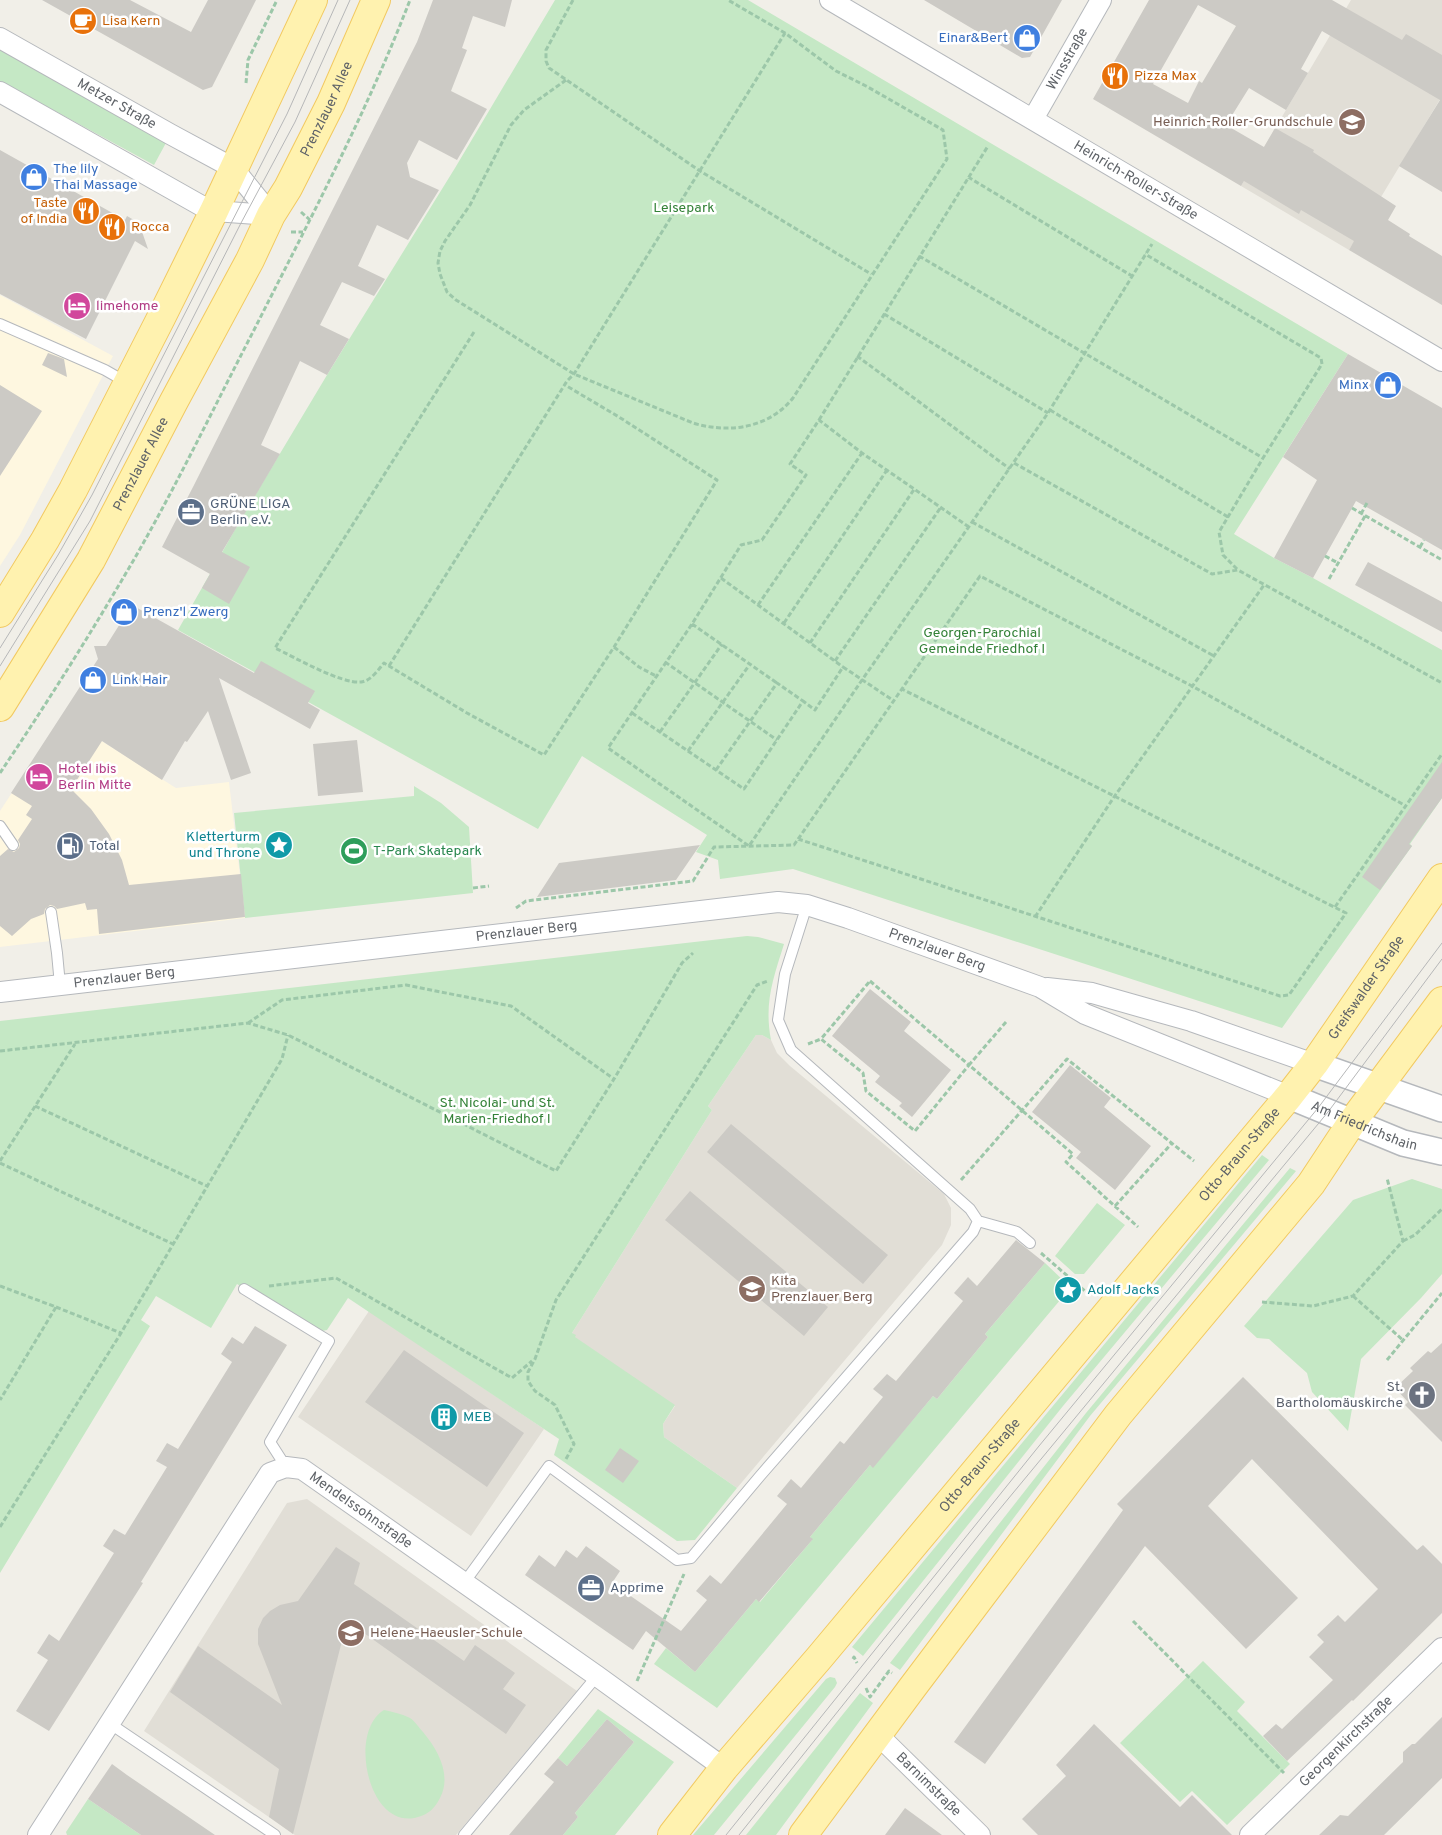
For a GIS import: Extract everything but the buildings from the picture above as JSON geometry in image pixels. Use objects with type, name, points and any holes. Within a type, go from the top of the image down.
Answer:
[{"type":"main road","points":[[8,593],[72,490],[128,383],[214,211],[313,0]]},
{"type":"main road","name":"Prenzlauer Allee","points":[[0,707],[91,560],[177,394],[288,188],[331,103],[376,0]]},
{"type":"main road","name":"Greifswalder Straße","points":[[1289,1096],[1314,1064],[1442,878]]},
{"type":"main road","points":[[803,1835],[1118,1415],[1310,1184],[1352,1122],[1442,1002]]},
{"type":"main road","name":"Otto-Braun-Straße","points":[[672,1835],[724,1768],[826,1650],[1289,1096]]},
{"type":"street","name":"Heinrich-Roller-Straße","points":[[830,0],[1442,360]]},
{"type":"street","name":"Winsstraße","points":[[1033,119],[1101,0]]},
{"type":"street","name":"Metzer Straße","points":[[0,38],[233,168]]},
{"type":"street","points":[[0,92],[200,205],[214,211],[272,216]]},
{"type":"street","points":[[233,168],[272,216]]},
{"type":"street","name":"Prenzlauer Berg","points":[[0,992],[778,902],[807,905],[848,918],[1040,987],[1085,1014],[1289,1096]]},
{"type":"street","name":"Prenzlauer Berg","points":[[1040,987],[1092,993],[1191,1021],[1314,1064]]},
{"type":"street","points":[[1314,1064],[1442,1109]]},
{"type":"street","name":"Am Friedrichshain","points":[[1289,1096],[1403,1143],[1442,1152]]},
{"type":"street","points":[[38,1835],[270,1473],[286,1467]]},
{"type":"street","name":"Mendelssohnstraße","points":[[286,1467],[302,1469],[628,1698],[724,1768]]},
{"type":"street","name":"Georgenkirchstraße","points":[[1250,1835],[1442,1648]]},
{"type":"street","name":"Barnimstraße","points":[[877,1734],[980,1835]]},
{"type":"lane","points":[[0,324],[105,370],[128,383]]},
{"type":"lane","points":[[0,826],[14,845]]},
{"type":"lane","points":[[807,905],[785,974],[778,1020],[791,1050],[970,1208],[978,1220],[1017,1232],[1030,1243]]},
{"type":"lane","points":[[51,912],[60,985]]},
{"type":"lane","points":[[464,1583],[549,1466],[677,1560],[691,1558],[973,1232],[978,1220]]},
{"type":"lane","points":[[244,1289],[329,1341],[270,1442],[286,1467]]},
{"type":"lane","points":[[464,1835],[596,1676]]},
{"type":"lane","points":[[109,1723],[275,1835]]},
{"type":"path","points":[[246,88],[248,60],[277,0]]},
{"type":"path","points":[[0,773],[63,677],[130,567],[173,487],[352,135],[385,63],[410,0]]},
{"type":"path","points":[[573,0],[548,46],[546,61],[549,68],[700,171],[871,274]]},
{"type":"path","points":[[566,80],[524,110],[511,125],[470,205],[445,240],[440,251],[438,263],[442,282],[447,292],[456,300],[574,374],[693,423],[707,428],[737,428],[775,415],[793,398],[871,274],[947,159],[943,130],[836,71],[785,33],[728,0]]},
{"type":"path","points":[[389,666],[565,385],[574,374],[785,33]]},
{"type":"path","points":[[749,846],[608,748],[692,624],[741,545],[762,540],[806,475],[790,464],[988,146]]},
{"type":"path","points":[[968,177],[1132,276]]},
{"type":"path","points":[[749,846],[1049,411],[1152,244]]},
{"type":"path","points":[[1145,254],[1321,358],[1322,364],[1219,532],[1223,555],[1238,570],[1442,683]]},
{"type":"path","points":[[919,256],[1263,458]]},
{"type":"path","points":[[884,314],[1228,517]]},
{"type":"path","points":[[474,332],[275,648],[345,680],[362,682],[373,677],[384,663],[466,713],[544,755],[614,647],[717,480],[565,385]]},
{"type":"path","points":[[857,356],[1010,469]]},
{"type":"path","points":[[819,420],[862,453],[969,527]]},
{"type":"path","points":[[758,605],[862,453]]},
{"type":"path","points":[[1014,463],[1212,574],[1238,570]]},
{"type":"path","points":[[784,623],[887,470]]},
{"type":"path","points":[[810,643],[914,488]]},
{"type":"path","points":[[1361,514],[1368,501]]},
{"type":"path","points":[[835,661],[941,507]]},
{"type":"path","points":[[1352,508],[1442,560]]},
{"type":"path","points":[[1329,579],[1365,516]]},
{"type":"path","points":[[972,522],[1214,656]]},
{"type":"path","points":[[1420,547],[1424,540]]},
{"type":"path","points":[[1325,556],[1338,563]]},
{"type":"path","points":[[516,908],[526,901],[694,881],[714,847],[794,845],[980,576],[1192,686],[1406,806]]},
{"type":"path","points":[[721,578],[843,667],[894,701]]},
{"type":"path","points":[[1035,917],[1114,797],[1264,585]]},
{"type":"path","points":[[692,624],[815,710],[843,667]]},
{"type":"path","points":[[660,732],[722,644]]},
{"type":"path","points":[[614,647],[639,667],[656,676]]},
{"type":"path","points":[[665,662],[777,740]]},
{"type":"path","points":[[688,751],[750,664]]},
{"type":"path","points":[[716,770],[776,683]]},
{"type":"path","points":[[798,839],[1280,996],[1289,995],[1346,913],[902,689]]},
{"type":"path","points":[[632,713],[744,789],[803,701]]},
{"type":"path","points":[[1335,908],[1442,754]]},
{"type":"path","points":[[473,888],[489,886]]},
{"type":"path","points":[[0,1051],[76,1044],[248,1023],[288,1035],[556,1171],[614,1079],[682,963],[693,954]]},
{"type":"path","points":[[1006,1022],[969,1065],[915,1131],[866,1091],[862,1073],[821,1039],[870,981],[969,1065],[1022,1110],[1073,1154],[1066,1162],[1138,1227]]},
{"type":"path","points":[[248,1023],[282,1000],[406,985],[512,1006],[614,1079]]},
{"type":"path","points":[[559,1473],[574,1444],[555,1405],[535,1391],[528,1381],[528,1372],[535,1359],[556,1300],[757,985]]},
{"type":"path","points":[[0,1528],[121,1334],[282,1059],[288,1035]]},
{"type":"path","points":[[76,1044],[0,1162],[173,1244]]},
{"type":"path","points":[[951,1191],[1067,1059],[1194,1161]]},
{"type":"path","points":[[35,1106],[207,1186]]},
{"type":"path","points":[[1115,1206],[1172,1144]]},
{"type":"path","points":[[1387,1178],[1403,1242]]},
{"type":"path","points":[[1262,1302],[1313,1306],[1353,1296],[1403,1242],[1416,1235],[1442,1209]]},
{"type":"path","points":[[1030,1243],[1086,1292]]},
{"type":"path","points":[[244,1289],[336,1278],[512,1378],[535,1359]]},
{"type":"path","points":[[0,1286],[121,1334]]},
{"type":"path","points":[[1387,1360],[1442,1293]]},
{"type":"path","points":[[1353,1296],[1404,1341]]},
{"type":"path","points":[[0,1400],[56,1307]]},
{"type":"path","points":[[628,1698],[691,1558]]},
{"type":"path","points":[[1133,1621],[1298,1788]]},
{"type":"path","points":[[866,1688],[870,1697],[889,1671],[895,1675]]},
{"type":"shaded area","name":"Heinrich-Roller-Grundschule","points":[[1351,0],[1442,0],[1442,96],[1349,250],[1241,186]]},
{"type":"shaded area","points":[[0,295],[113,356],[20,535],[0,566]]},
{"type":"shaded area","points":[[62,716],[176,788],[229,782],[245,918],[0,947],[0,811]]},
{"type":"shaded area","name":"Kita Prenzlauer Berg","points":[[756,1035],[762,1035],[771,1040],[777,1053],[790,1066],[944,1194],[951,1208],[951,1225],[942,1245],[737,1488],[664,1437],[663,1424],[675,1406],[574,1337],[572,1333],[712,1110],[708,1106]]},
{"type":"shaded area","points":[[369,1311],[544,1429],[471,1536],[298,1417]]},
{"type":"shaded area","name":"Helene-Haeusler-Schule","points":[[307,1499],[577,1691],[456,1835],[295,1835],[144,1731],[287,1503]]},
{"type":"green space","points":[[555,0],[748,0],[1348,354],[1234,534],[1442,650],[1442,798],[1410,844],[1412,846],[1282,1028],[793,869],[720,879],[718,860],[696,852],[707,835],[582,756],[538,829],[178,630],[245,512]]},
{"type":"green space","points":[[0,48],[167,141],[154,165],[0,81]]},
{"type":"green space","name":"T-Park Skatepark","points":[[414,786],[441,803],[469,827],[473,893],[245,918],[234,813],[414,796]]},
{"type":"green space","name":"St. Nicolai- und St. Marien-Friedhof I","points":[[747,936],[784,944],[773,980],[769,1003],[771,1040],[762,1035],[756,1035],[708,1106],[712,1110],[572,1333],[576,1335],[575,1337],[675,1405],[663,1424],[664,1437],[737,1488],[695,1540],[677,1541],[554,1455],[559,1439],[348,1298],[327,1330],[317,1332],[237,1284],[211,1328],[156,1296],[141,1320],[150,1326],[0,1573],[0,1021]]},
{"type":"green space","points":[[1262,1155],[1269,1160],[1063,1406],[863,1656],[852,1647]]},
{"type":"green space","points":[[1290,1168],[1296,1171],[1090,1416],[900,1670],[890,1663],[1086,1413]]},
{"type":"green space","points":[[1412,1179],[1442,1189],[1442,1274],[1361,1359],[1348,1431],[1312,1392],[1307,1373],[1269,1339],[1257,1338],[1244,1326],[1353,1200]]},
{"type":"green space","points":[[1097,1203],[1125,1225],[1084,1274],[1075,1274],[1055,1256]]},
{"type":"green space","points":[[1045,1263],[1066,1283],[1066,1293],[717,1708],[654,1664],[666,1648],[695,1672],[756,1599],[760,1602],[812,1540],[810,1537],[870,1465],[873,1467],[933,1396],[937,1399],[988,1337],[985,1334]]},
{"type":"green space","points":[[1203,1661],[1245,1702],[1237,1711],[1290,1764],[1227,1825],[1192,1791],[1180,1802],[1120,1743]]},
{"type":"green space","points":[[830,1677],[835,1678],[837,1683],[835,1687],[714,1835],[693,1835],[826,1679]]},
{"type":"green space","points":[[860,1693],[873,1703],[776,1835],[746,1835]]},
{"type":"green space","points":[[598,1709],[674,1762],[615,1835],[563,1835],[578,1817],[575,1813],[634,1742],[607,1719],[567,1766],[558,1758]]},
{"type":"green space","points":[[384,1710],[404,1715],[414,1721],[429,1739],[442,1763],[445,1781],[440,1798],[434,1808],[422,1816],[401,1818],[387,1810],[376,1796],[369,1777],[366,1757],[367,1738],[373,1722]]},
{"type":"green space","points":[[88,1799],[141,1835],[67,1835],[66,1832]]},
{"type":"tram line","points":[[0,648],[58,555],[92,495],[287,114],[338,0]]},
{"type":"tram line","points":[[0,666],[90,521],[241,223],[295,122],[350,0]]},
{"type":"tram line","points":[[726,1835],[1039,1446],[1318,1108],[1442,943]]},
{"type":"tram line","points":[[739,1835],[994,1516],[1328,1112],[1442,959]]},
{"type":"place","name":"Lisa Kern","points":[[83,21]]},
{"type":"place","name":"Einar&Bert","points":[[1027,38]]},
{"type":"place","name":"Pizza Max","points":[[1115,76]]},
{"type":"place","name":"Heinrich-Roller-Grundschule","points":[[1352,122]]},
{"type":"place","name":"The lily Thai Massage","points":[[34,177]]},
{"type":"place","name":"Taste of India","points":[[86,211]]},
{"type":"place","name":"Rocca","points":[[112,227]]},
{"type":"place","name":"limehome","points":[[77,306]]},
{"type":"place","name":"Minx","points":[[1388,385]]},
{"type":"place","name":"GRÜNE LIGA Berlin e.V.","points":[[191,512]]},
{"type":"place","name":"Prenz'l Zwerg","points":[[124,612]]},
{"type":"place","name":"Link Hair","points":[[93,680]]},
{"type":"place","name":"Hotel ibis Berlin Mitte","points":[[39,777]]},
{"type":"place","name":"Kletterturm und Throne","points":[[279,845]]},
{"type":"place","name":"Total","points":[[70,846]]},
{"type":"place","name":"T-Park Skatepark","points":[[354,851]]},
{"type":"place","name":"Kita Prenzlauer Berg","points":[[752,1289]]},
{"type":"place","name":"Adolf Jacks","points":[[1068,1290]]},
{"type":"place","name":"St. Bartholomäuskirche","points":[[1422,1395]]},
{"type":"place","name":"MEB","points":[[444,1417]]},
{"type":"place","name":"Apprime","points":[[591,1588]]},
{"type":"place","name":"Helene-Haeusler-Schule","points":[[351,1633]]},
{"type":"park label","name":"Leisepark","points":[[684,208]]},
{"type":"park label","name":"Georgen-Parochial Gemeinde Friedhof I","points":[[982,642]]}]
